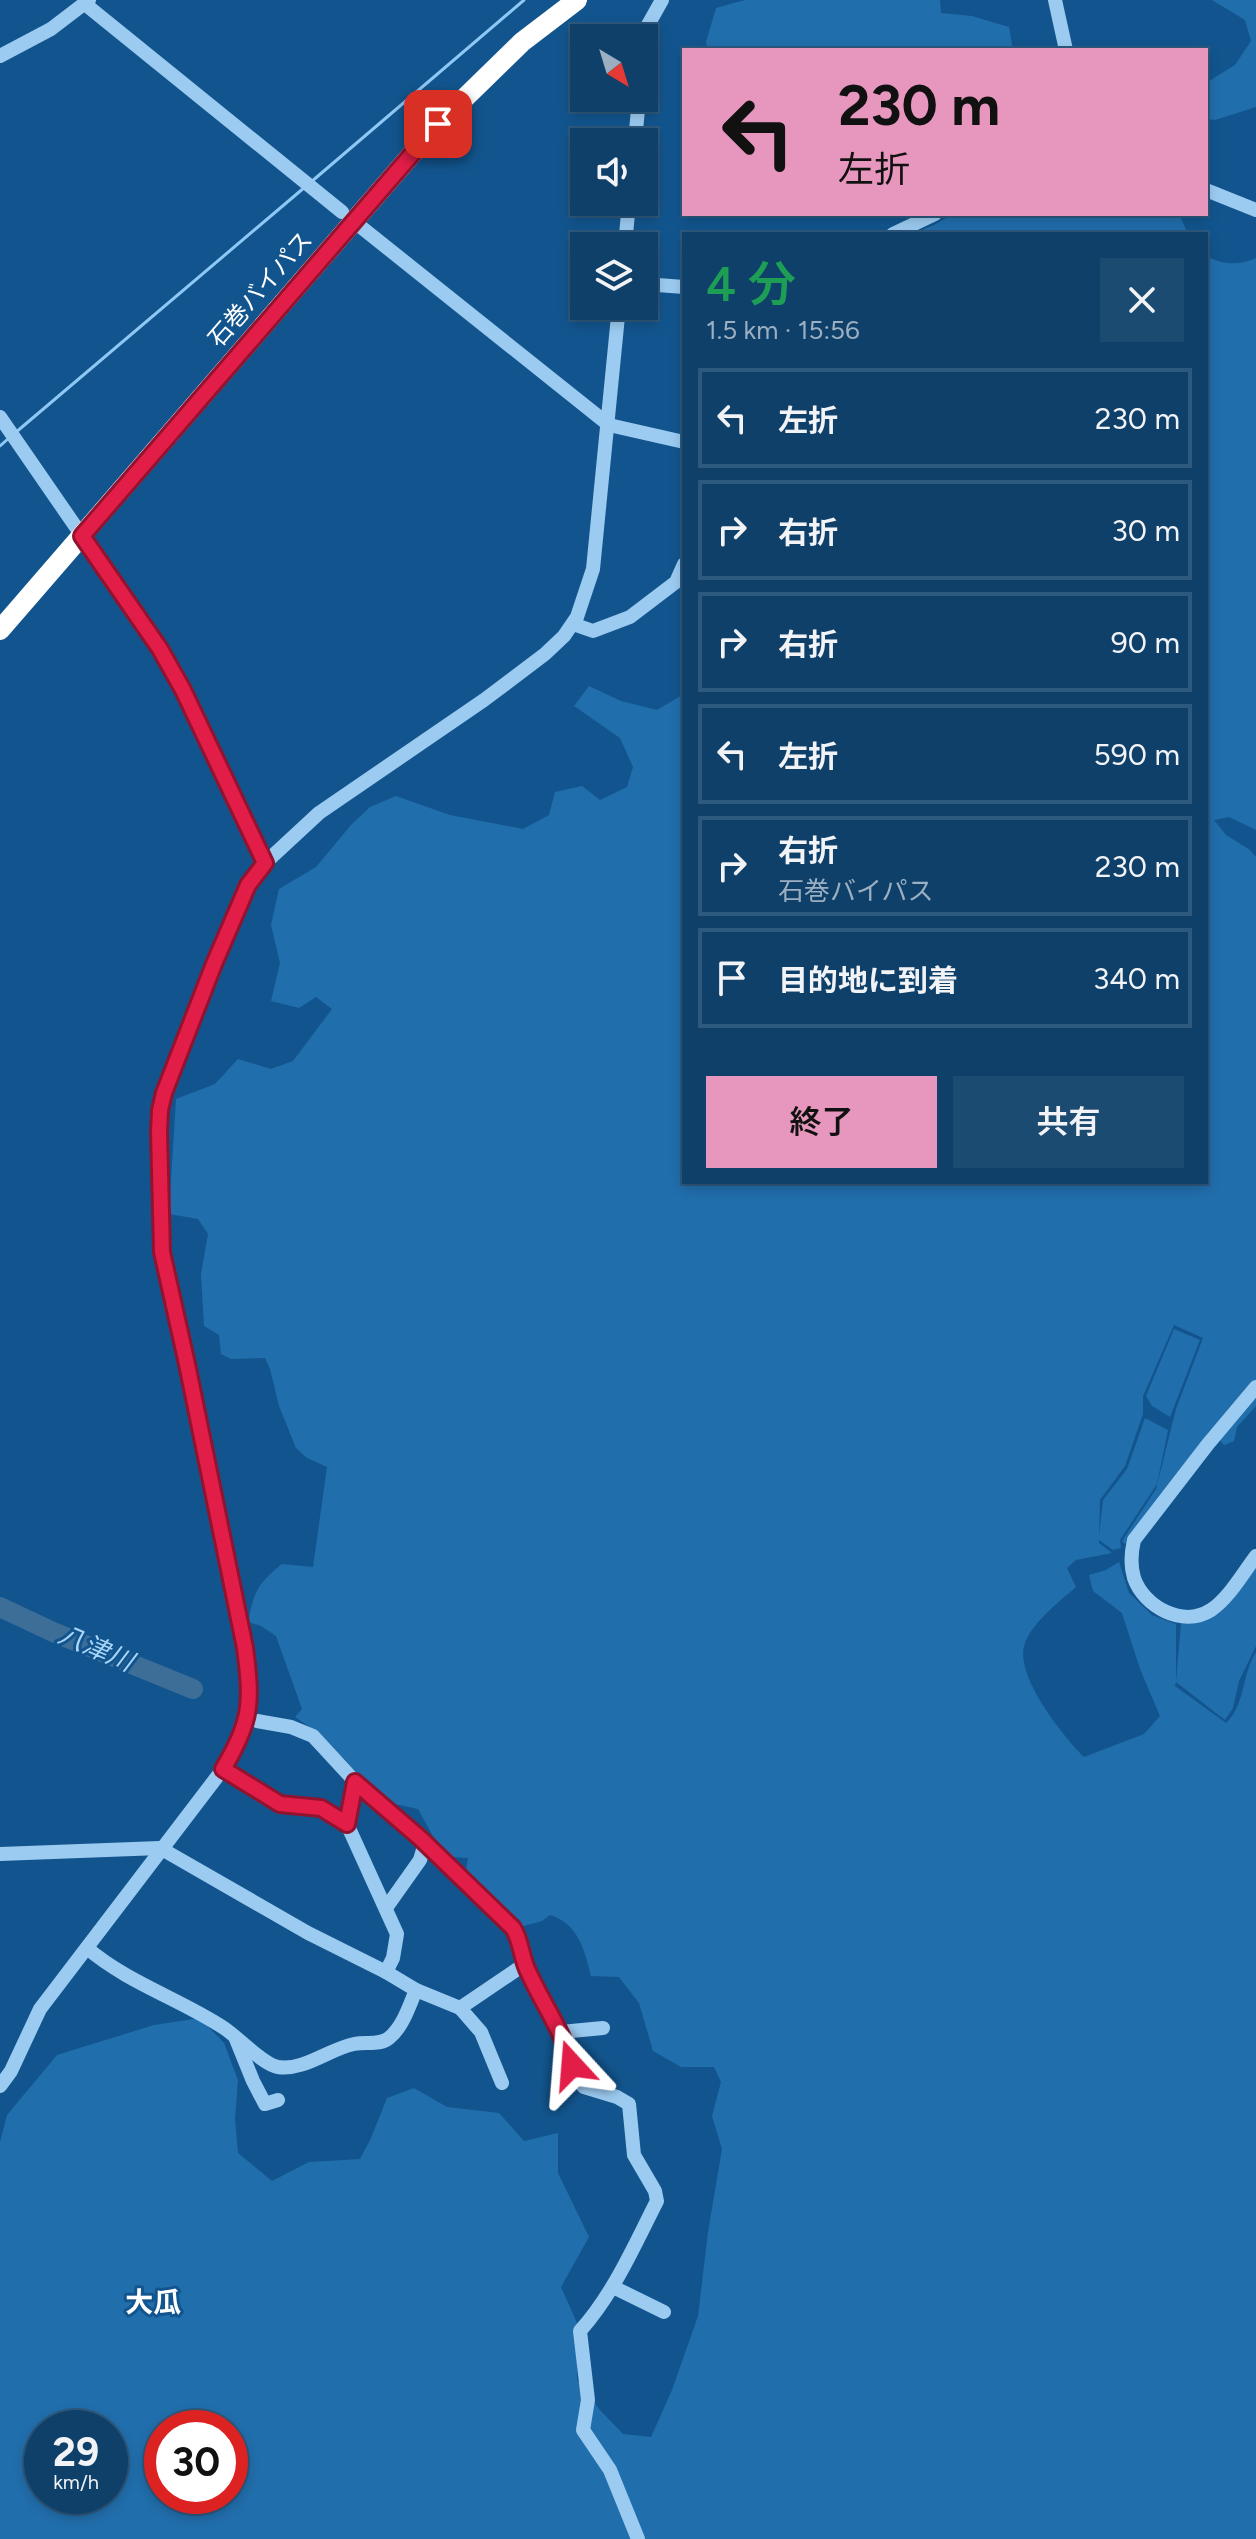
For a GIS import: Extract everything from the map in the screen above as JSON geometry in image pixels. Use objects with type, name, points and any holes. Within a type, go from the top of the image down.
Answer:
[{"type":"highway","name":"石巻バイパス","points":[[0,630],[438,124],[522,42],[577,0]]},
{"type":"street","points":[[649,24],[662,0]]},
{"type":"street","points":[[1055,0],[1066,48]]},
{"type":"street","points":[[0,56],[51,29],[87,2],[342,212]]},
{"type":"street","points":[[1208,191],[1256,210]]},
{"type":"street","points":[[897,232],[931,216]]},
{"type":"street","points":[[361,227],[609,425],[682,442]]},
{"type":"street","points":[[658,285],[682,287]]},
{"type":"street","points":[[0,2086],[11,2071],[40,2009],[223,1769],[244,1728],[250,1700],[242,1633],[162,1252],[160,1110],[181,1049],[248,885],[265,863],[319,813],[347,792],[427,740],[545,654],[573,624],[587,594],[593,569],[618,320]]},
{"type":"street","points":[[9,429],[160,649],[183,690],[265,863]]},
{"type":"street","points":[[573,624],[593,631],[630,617],[676,582],[682,568]]},
{"type":"street","points":[[1256,1387],[1134,1540],[1131,1552],[1135,1580],[1144,1594],[1160,1610],[1190,1617],[1209,1612],[1220,1603],[1256,1556]]},
{"type":"street","points":[[257,1721],[291,1727],[313,1736],[355,1782],[508,1920],[518,1936],[525,1964],[541,1998],[561,2032],[576,2078],[584,2087],[629,2104],[634,2155],[655,2191],[657,2201],[613,2287],[599,2310],[580,2331],[588,2400],[583,2430],[610,2470],[638,2539]]},
{"type":"street","points":[[223,1769],[280,1804],[321,1808],[347,1824]]},
{"type":"street","points":[[355,1782],[347,1824],[397,1934],[393,1958],[386,1972]]},
{"type":"street","points":[[386,1908],[420,1860],[425,1843]]},
{"type":"street","points":[[0,1854],[160,1848],[308,1933],[416,1990],[460,2008],[481,2032],[502,2083]]},
{"type":"street","points":[[87,1948],[99,1959],[147,1987],[208,2017],[270,2064],[290,2067],[353,2044],[379,2043],[389,2038],[402,2022],[416,1990]]},
{"type":"street","points":[[460,2008],[525,1964]]},
{"type":"street","points":[[561,2032],[603,2028]]},
{"type":"street","points":[[234,2035],[265,2104],[278,2100]]},
{"type":"street","points":[[613,2287],[664,2312]]},
{"type":"shaded area","points":[[745,0],[940,0],[941,13],[972,16],[1009,27],[1013,48],[708,48],[706,42],[716,8]]},
{"type":"shaded area","points":[[1212,0],[1256,0],[1256,107],[1215,120],[1208,119],[1208,82],[1235,65],[1251,41],[1245,20]]},
{"type":"shaded area","points":[[950,216],[1180,216],[1187,232],[917,232]]},
{"type":"shaded area","points":[[1208,256],[1230,263],[1256,258],[1256,830],[1229,817],[1214,820],[1226,835],[1256,857],[1256,1406],[1237,1427],[1234,1441],[1224,1445],[1210,1430],[1125,1544],[1122,1541],[1156,1489],[1176,1409],[1203,1338],[1174,1325],[1143,1396],[1143,1414],[1125,1466],[1100,1500],[1099,1536],[1103,1500],[1127,1469],[1145,1418],[1168,1430],[1157,1484],[1120,1540],[1121,1548],[1113,1550],[1099,1540],[1112,1553],[1076,1560],[1067,1568],[1076,1587],[1039,1621],[1024,1646],[1023,1659],[1034,1689],[1054,1721],[1084,1757],[1144,1734],[1160,1716],[1140,1669],[1122,1613],[1093,1591],[1089,1575],[1119,1562],[1129,1593],[1152,1615],[1176,1624],[1175,1686],[1226,1723],[1237,1707],[1256,1652],[1256,2539],[0,2539],[0,2142],[7,2115],[57,2055],[154,2025],[200,2018],[224,2043],[238,2080],[235,2119],[238,2153],[272,2181],[309,2162],[360,2159],[387,2098],[414,2088],[447,2107],[499,2113],[524,2141],[558,2133],[558,2173],[589,2237],[561,2287],[577,2323],[577,2380],[623,2434],[651,2437],[672,2390],[698,2316],[722,2149],[712,2116],[721,2082],[714,2067],[681,2067],[653,2051],[639,2003],[619,1977],[591,1976],[579,1939],[567,1924],[550,1915],[542,1921],[520,1927],[465,1876],[468,1858],[453,1857],[434,1838],[418,1809],[385,1802],[321,1735],[295,1717],[302,1709],[276,1636],[248,1622],[258,1589],[282,1564],[313,1567],[327,1467],[307,1458],[296,1448],[265,1358],[231,1359],[221,1354],[219,1335],[204,1326],[201,1274],[208,1234],[198,1219],[169,1214],[176,1099],[215,1084],[238,1059],[271,1069],[293,1061],[332,1009],[316,997],[299,1008],[271,1001],[280,963],[271,925],[279,889],[316,867],[370,807],[396,796],[450,815],[523,829],[549,815],[555,792],[582,786],[600,800],[627,787],[633,767],[620,738],[574,706],[589,686],[621,701],[657,710],[682,695],[682,1184],[1208,1184]]},
{"type":"shaded area","points":[[1174,1329],[1200,1340],[1170,1417],[1152,1406],[1146,1396]]},
{"type":"shaded area","points":[[1256,1568],[1256,1646],[1239,1681],[1233,1708],[1225,1720],[1176,1682],[1181,1623],[1216,1611],[1233,1597]]},
{"type":"waterway","points":[[311,182],[524,0]]},
{"type":"waterway","points":[[15,433],[305,187]]},
{"type":"waterway","points":[[0,446],[9,438]]},
{"type":"waterway","name":"八津川","points":[[0,1607],[193,1689]]},
{"type":"district","name":"大瓜","points":[[153,2302]]},
{"type":"route","points":[[438,124],[82,536],[160,649],[183,690],[265,863],[248,885],[231,923],[160,1110],[162,1252],[192,1384],[245,1648],[249,1682],[250,1700],[244,1728],[223,1769],[280,1804],[321,1808],[347,1824],[355,1782],[508,1920],[518,1936],[525,1964],[541,1998],[559,2028],[572,2065]]}]
